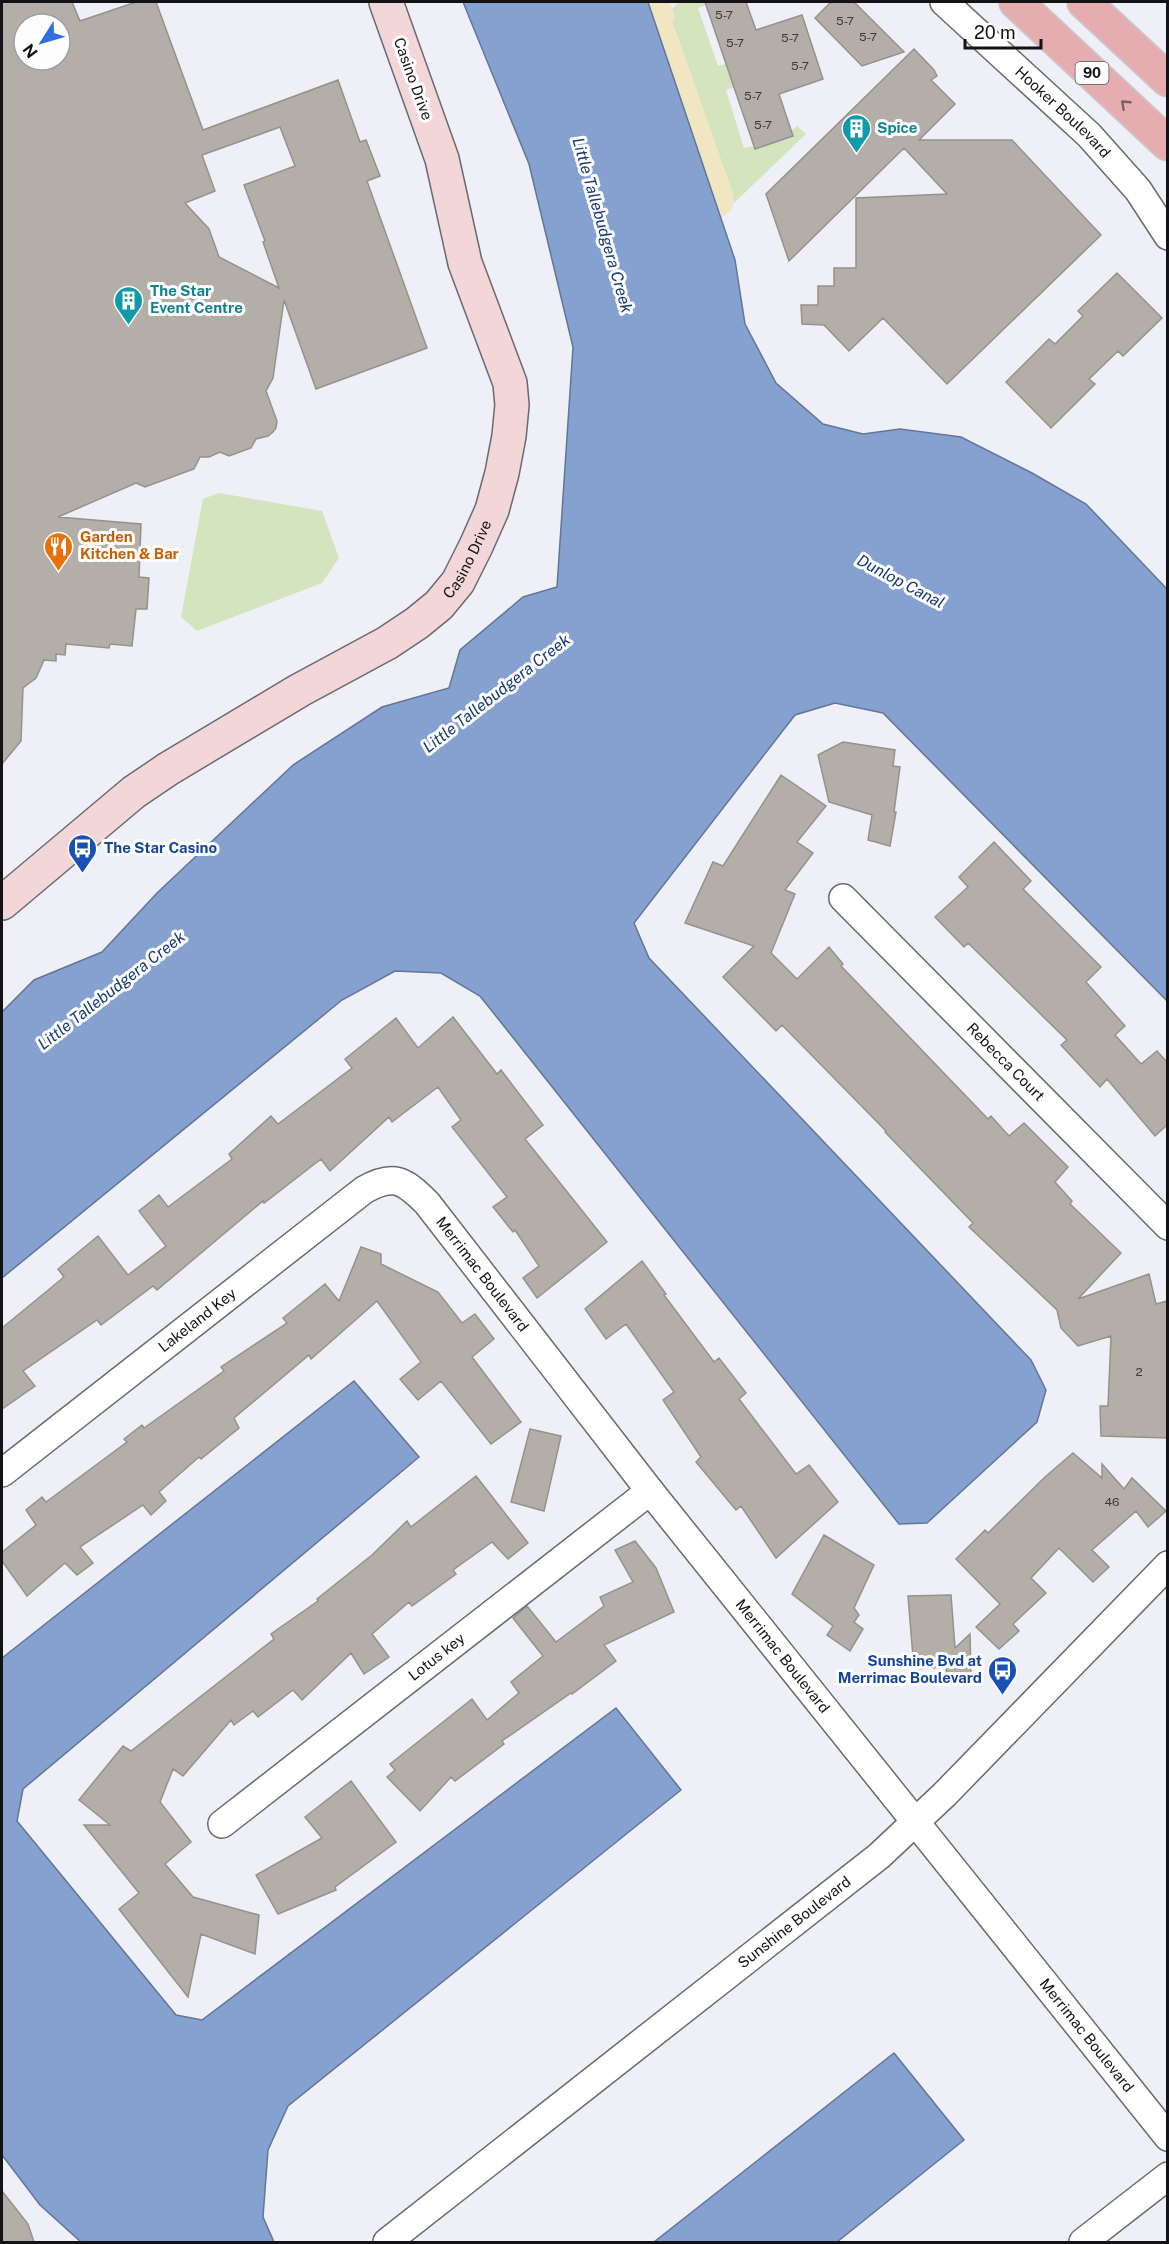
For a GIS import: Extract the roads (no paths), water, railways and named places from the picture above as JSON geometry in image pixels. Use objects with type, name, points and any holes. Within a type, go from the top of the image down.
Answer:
[{"type":"main road","name":"90","points":[[1016,2],[1167,144]]},
{"type":"main road","points":[[1084,2],[1167,80]]},
{"type":"street","name":"Casino Drive","points":[[2,903],[134,792],[168,769],[300,690],[387,643],[417,623],[439,605],[458,582],[492,510],[510,436],[512,405],[510,383],[465,263],[442,159],[386,2]]},
{"type":"street","name":"Hooker Boulevard","points":[[944,2],[1089,135],[1138,190],[1167,237]]},
{"type":"street","name":"Rebecca Court","points":[[843,898],[1167,1226]]},
{"type":"street","name":"Lakeland Key","points":[[2,1473],[364,1190],[380,1181],[398,1180]]},
{"type":"street","name":"Merrimac Boulevard","points":[[398,1180],[413,1189],[427,1203],[650,1491],[1167,2137]]},
{"type":"street","name":"Lotus key","points":[[222,1824],[650,1491]]},
{"type":"street","name":"Sunshine Boulevard","points":[[387,2242],[879,1856],[916,1822],[1167,1565]]},
{"type":"street","points":[[1083,2242],[1167,2176]]},
{"type":"water","points":[[463,2],[648,2],[735,260],[745,324],[776,383],[823,424],[863,434],[900,429],[961,437],[1032,473],[1086,504],[1167,589],[1167,1001],[883,713],[835,703],[795,715],[634,923],[649,958],[1031,1360],[1046,1390],[1037,1422],[927,1523],[899,1524],[480,996],[441,973],[395,971],[342,1000],[2,1278],[2,1012],[34,980],[102,952],[157,893],[293,765],[382,707],[449,688],[460,650],[523,597],[557,587],[573,347],[529,164]]},
{"type":"water","points":[[354,1381],[419,1457],[23,1789],[17,1821],[176,2015],[202,2020],[616,1708],[681,1790],[288,2106],[268,2150],[263,2217],[274,2242],[81,2242],[40,2205],[2,2155],[2,1658]]},
{"type":"water","points":[[894,2053],[964,2140],[837,2242],[654,2242]]},
{"type":"place","name":"Spice","points":[[856,154]]},
{"type":"place","name":"The Star Event Centre","points":[[129,326]]},
{"type":"place","name":"Garden Kitchen & Bar","points":[[59,572]]},
{"type":"place","name":"The Star Casino","points":[[83,874]]},
{"type":"place","name":"Sunshine Bvd at Merrimac Boulevard","points":[[1003,1696]]},
{"type":"water label","name":"Little Tallebudgera Creek","points":[[603,225]]},
{"type":"water label","name":"Dunlop Canal","points":[[901,581]]},
{"type":"water label","name":"Little Tallebudgera Creek","points":[[496,693]]},
{"type":"water label","name":"Little Tallebudgera Creek","points":[[111,990]]}]
